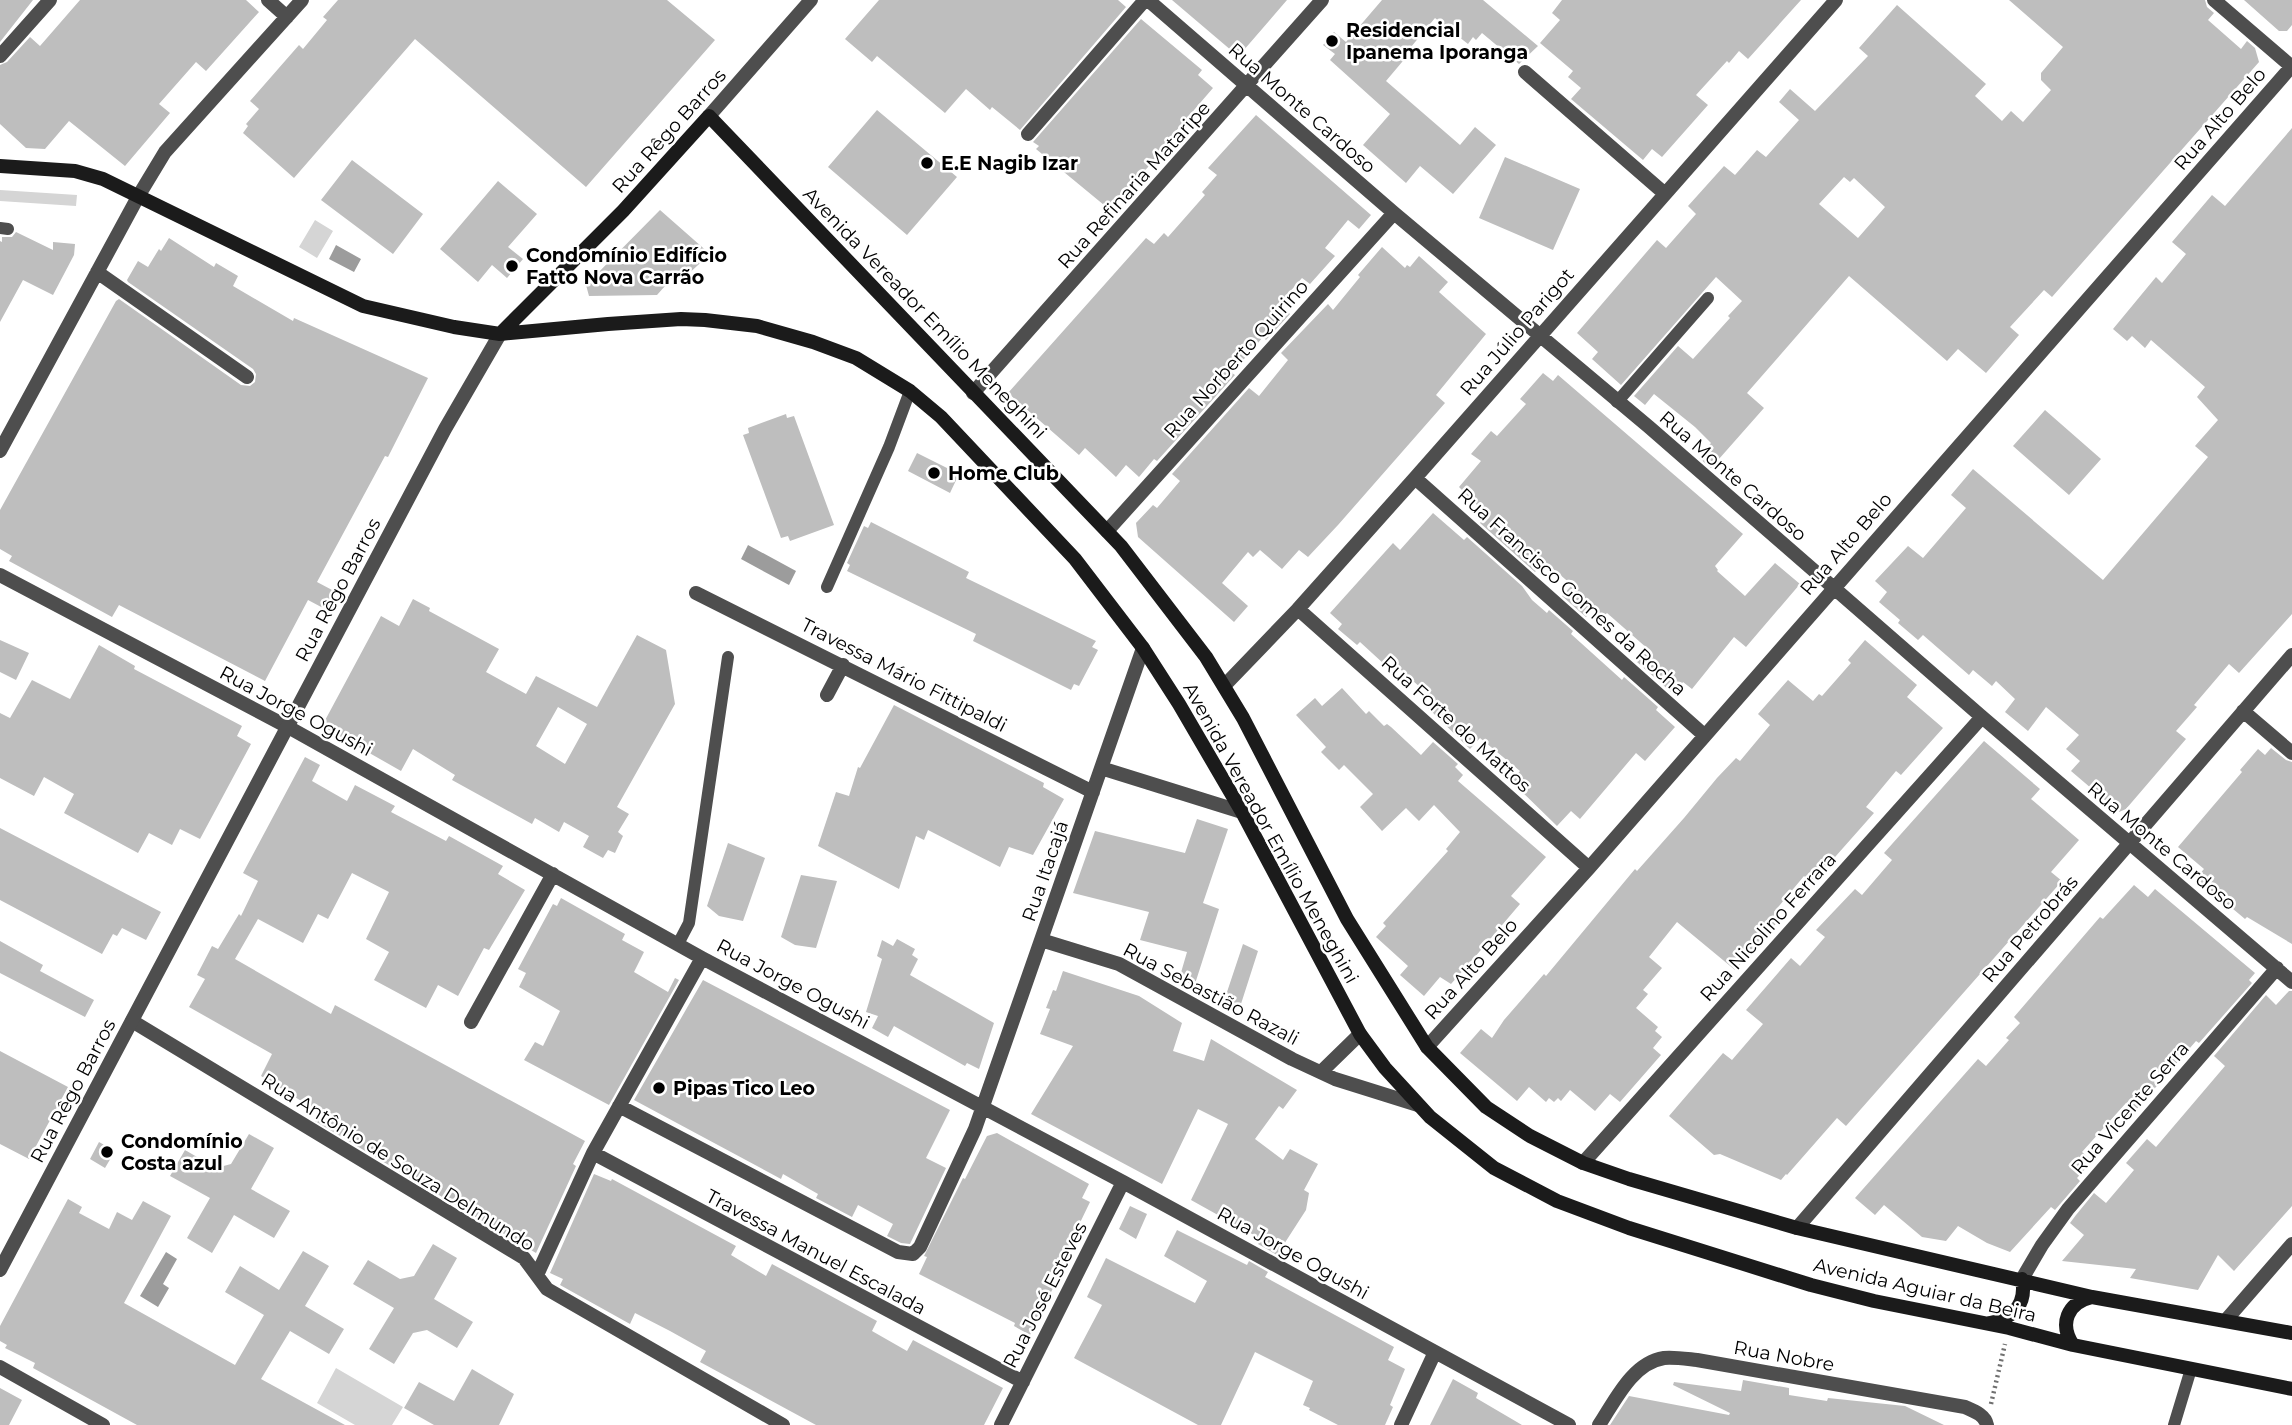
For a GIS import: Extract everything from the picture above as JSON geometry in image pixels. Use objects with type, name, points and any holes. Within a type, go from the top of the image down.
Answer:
[{"type":"main road","name":"Rua Rêgo Barros","points":[[500,334],[623,211],[709,116]]},
{"type":"main road","name":"Avenida Vereador Emílio Meneghini","points":[[709,116],[1121,546],[1206,657],[1224,686],[1280,787],[1347,919],[1427,1046],[1486,1107],[1530,1136],[1583,1163]]},
{"type":"main road","name":"Avenida Vereador Emílio Meneghini","points":[[0,166],[75,171],[103,179],[363,306],[454,327],[500,334],[681,319],[757,326],[856,358],[910,391],[941,417],[1075,559],[1143,648],[1242,812],[1360,1034],[1385,1068],[1430,1117],[1494,1168],[1557,1201]]},
{"type":"main road","name":"Avenida Aguiar da Beira","points":[[1583,1163],[1629,1179],[1797,1227],[2092,1297],[2292,1333]]},
{"type":"main road","name":"Avenida Aguiar da Beira","points":[[1557,1201],[1629,1228],[1811,1285],[1874,1301],[1989,1323],[2073,1345],[2292,1389]]},
{"type":"main road","points":[[1989,1323],[2009,1317],[2018,1310],[2023,1301],[2022,1279]]},
{"type":"main road","points":[[2073,1345],[2067,1336],[2067,1315],[2073,1306],[2092,1297]]},
{"type":"street","points":[[0,56],[50,0]]},
{"type":"street","points":[[268,0],[287,17]]},
{"type":"street","points":[[0,451],[165,152],[302,0]]},
{"type":"street","name":"Rua Rêgo Barros","points":[[709,116],[811,0]]},
{"type":"street","points":[[1028,134],[1146,0]]},
{"type":"street","name":"Rua Monte Cardoso","points":[[1146,0],[2292,982]]},
{"type":"street","name":"Rua Refinaria Mataripe","points":[[973,393],[1322,0]]},
{"type":"street","name":"Rua Júlio Parigot","points":[[1224,686],[1298,609],[1415,478],[1836,0]]},
{"type":"street","points":[[2214,0],[2292,67]]},
{"type":"street","name":"Rua Alto Belo","points":[[1427,1046],[1589,868],[2292,67]]},
{"type":"street","points":[[1525,72],[1664,193]]},
{"type":"street","name":"Rua Norberto Quirino","points":[[1107,531],[1394,212]]},
{"type":"street","points":[[97,272],[247,377]]},
{"type":"street","name":"Rua Rêgo Barros","points":[[0,1270],[445,429],[500,334]]},
{"type":"street","name":"Rua Francisco Gomes da Rocha","points":[[1415,478],[1704,734]]},
{"type":"street","name":"Rua Jorge Ogushi","points":[[0,575],[288,727],[702,958],[1123,1182],[1569,1425]]},
{"type":"street","name":"Travessa Mário Fittipaldi","points":[[696,593],[1093,793]]},
{"type":"street","name":"Rua Forte do Mattos","points":[[1298,609],[1589,868]]},
{"type":"street","name":"Rua Itacajá","points":[[620,1106],[905,1255],[913,1254],[920,1247],[959,1167],[982,1107],[1143,648]]},
{"type":"street","name":"Rua Petrobrás","points":[[1797,1227],[2292,655]]},
{"type":"street","points":[[827,695],[843,665]]},
{"type":"street","points":[[2243,711],[2292,753]]},
{"type":"street","name":"Rua Nicolino Ferrara","points":[[1583,1163],[1982,717]]},
{"type":"street","points":[[1101,768],[1242,812]]},
{"type":"street","points":[[471,1022],[553,874]]},
{"type":"street","name":"Rua Sebastião Razali","points":[[1041,940],[1119,964],[1292,1059],[1363,1089],[1418,1105]]},
{"type":"street","points":[[537,1275],[593,1153],[702,958]]},
{"type":"street","name":"Rua Vicente Serra","points":[[2022,1279],[2068,1209],[2277,968]]},
{"type":"street","name":"Rua Antônio de Souza Delmundo","points":[[132,1021],[524,1258],[547,1289],[779,1424]]},
{"type":"street","points":[[1321,1072],[1360,1034]]},
{"type":"street","name":"Travessa Manuel Escalada","points":[[593,1153],[1023,1382]]},
{"type":"street","name":"Rua José Esteves","points":[[1001,1425],[1123,1182]]},
{"type":"street","points":[[2225,1320],[2292,1244]]},
{"type":"street","points":[[1401,1425],[1435,1352]]},
{"type":"street","name":"Rua Nobre","points":[[1599,1425],[1636,1373],[1651,1362],[1666,1358],[1697,1360],[1965,1407],[1979,1414],[1987,1423]]},
{"type":"street","points":[[0,1367],[103,1425]]},
{"type":"lane","points":[[1617,401],[1708,298]]},
{"type":"lane","points":[[827,587],[890,447],[910,391]]},
{"type":"lane","points":[[678,944],[689,923],[727,657]]},
{"type":"lane","points":[[2174,1425],[2191,1369]]},
{"type":"path","points":[[1987,1423],[2009,1328]]},
{"type":"shaded area","points":[[0,190],[77,195],[76,206],[0,201]]},
{"type":"shaded area","points":[[315,220],[333,231],[317,258],[299,247]]},
{"type":"shaded area","points":[[336,245],[361,259],[354,272],[329,259]]},
{"type":"shaded area","points":[[748,545],[796,571],[789,585],[741,559]]},
{"type":"shaded area","points":[[166,1252],[177,1259],[163,1284],[169,1288],[158,1307],[140,1296]]},
{"type":"shaded area","points":[[336,1368],[403,1407],[392,1425],[355,1425],[317,1403]]},
{"type":"building","points":[[0,0],[33,0],[0,42]]},
{"type":"building","points":[[80,0],[246,0],[259,12],[206,71],[196,62],[159,104],[170,113],[125,166],[69,121],[45,149],[26,148],[0,124],[0,65],[7,62],[30,37],[40,46]]},
{"type":"building","points":[[338,0],[667,0],[715,40],[586,187],[415,39],[294,178],[243,133],[248,126],[246,124],[259,109],[250,101],[299,45],[303,49],[327,20],[323,17]]},
{"type":"building","points":[[879,0],[1118,0],[1126,7],[1020,130],[992,107],[990,110],[966,89],[945,113],[877,56],[872,62],[845,39]]},
{"type":"building","points":[[1172,0],[1287,0],[1243,51],[1232,51]]},
{"type":"building","points":[[1382,0],[1483,0],[1538,46],[1519,64],[1482,33],[1476,40],[1473,37],[1468,44],[1435,18],[1386,81],[1460,145],[1475,127],[1496,145],[1453,194],[1420,166],[1406,183],[1363,145],[1390,114],[1330,60],[1335,54],[1323,45],[1334,32],[1346,42]]},
{"type":"building","points":[[1562,0],[1801,0],[1748,59],[1739,51],[1696,95],[1708,105],[1662,157],[1652,149],[1643,160],[1571,99],[1581,88],[1568,77],[1573,71],[1540,43],[1560,20],[1552,13]]},
{"type":"building","points":[[2009,0],[2205,0],[2207,7],[2214,13],[2208,20],[2241,49],[2247,41],[2255,48],[2259,62],[2052,297],[2044,290],[2010,327],[2019,335],[1986,373],[1958,349],[1947,361],[1849,276],[1747,393],[1764,408],[1711,468],[1699,458],[1711,443],[1695,427],[1654,394],[1645,405],[1634,396],[1678,346],[1693,359],[1742,301],[1716,277],[1621,385],[1592,359],[1598,352],[1577,333],[1657,240],[1666,248],[1696,214],[1688,206],[1724,166],[1735,175],[1757,150],[1766,157],[1799,120],[1779,102],[1790,89],[1815,111],[1868,56],[1859,48],[1897,5],[1986,84],[1975,96],[2002,121],[2011,111],[2023,122],[2051,90],[2041,80],[2041,73],[2063,47]],"holes":[[[1844,177],[1850,182],[1854,178],[1885,207],[1858,238],[1819,204]]]},
{"type":"building","points":[[2244,0],[2292,0],[2292,25],[2287,31],[2279,31]]},
{"type":"building","points":[[1141,19],[1202,70],[1198,75],[1213,88],[1110,210],[1036,149],[1039,146],[1033,142]]},
{"type":"building","points":[[877,110],[957,177],[907,235],[828,167]]},
{"type":"building","points":[[1256,115],[1371,215],[1359,229],[1348,220],[1325,248],[1335,256],[1310,284],[1302,278],[1279,304],[1290,314],[1266,340],[1263,337],[1232,373],[1235,375],[1157,461],[1154,459],[1139,477],[1126,465],[1116,477],[1085,448],[1079,455],[1008,393],[1146,238],[1154,244],[1164,233],[1168,237],[1205,195],[1202,192],[1217,175],[1208,168]]},
{"type":"building","points":[[2292,128],[2292,614],[2239,673],[2229,664],[2176,731],[2186,739],[2126,809],[2119,812],[2071,771],[2080,761],[2066,749],[2079,735],[2046,707],[2028,731],[2005,712],[2015,699],[1996,681],[1992,686],[1973,670],[1969,675],[1923,635],[1918,640],[1898,623],[1900,620],[1879,602],[1887,592],[1875,581],[1908,546],[1923,558],[1966,508],[1951,495],[1973,469],[2103,580],[2208,457],[2195,446],[2218,420],[2197,397],[2205,387],[2151,340],[2145,348],[2132,336],[2127,341],[2113,329],[2156,277],[2162,283],[2186,254],[2172,242],[2212,195],[2225,206]]},
{"type":"building","points":[[1505,157],[1580,189],[1553,250],[1479,218]]},
{"type":"building","points":[[352,160],[423,214],[393,254],[321,200]]},
{"type":"building","points":[[498,181],[537,214],[508,247],[523,259],[507,278],[492,265],[478,282],[440,249]]},
{"type":"building","points":[[660,210],[710,254],[685,277],[683,275],[678,281],[673,277],[657,295],[589,296],[586,285]]},
{"type":"building","points":[[16,232],[53,250],[53,242],[75,244],[74,255],[53,295],[23,280],[0,322],[0,241],[2,242],[2,237],[12,237]]},
{"type":"building","points":[[169,238],[214,267],[216,263],[238,276],[233,286],[293,321],[294,318],[428,378],[388,457],[385,456],[317,582],[334,591],[325,609],[308,600],[265,681],[119,605],[112,617],[9,561],[12,556],[0,549],[0,510],[119,299],[241,385],[250,386],[255,382],[256,374],[253,369],[128,282],[138,261],[148,267]]},
{"type":"building","points":[[1382,247],[1405,268],[1407,265],[1410,267],[1419,256],[1448,282],[1439,292],[1486,334],[1436,395],[1445,403],[1308,557],[1299,550],[1282,569],[1260,550],[1253,557],[1248,552],[1222,583],[1248,606],[1234,622],[1138,537],[1136,523],[1153,505],[1157,508],[1180,481],[1172,474],[1249,388],[1259,396],[1288,360],[1281,353],[1328,304],[1333,310]]},
{"type":"building","points":[[1543,373],[1553,381],[1558,375],[1743,534],[1715,566],[1717,571],[1745,596],[1775,563],[1800,584],[1746,647],[1734,637],[1692,689],[1683,682],[1671,692],[1637,662],[1648,649],[1607,613],[1603,617],[1593,609],[1586,617],[1562,596],[1572,585],[1544,561],[1535,572],[1480,523],[1487,515],[1459,487],[1481,461],[1471,454],[1491,431],[1497,436],[1526,404],[1520,399]]},
{"type":"building","points":[[2045,410],[2101,459],[2069,495],[2013,446]]},
{"type":"building","points":[[786,414],[787,418],[794,416],[834,525],[790,541],[788,536],[781,538],[743,435],[749,433],[748,428]]},
{"type":"building","name":"Home Club","points":[[917,453],[959,474],[950,493],[908,471]]},
{"type":"building","points":[[1433,513],[1464,540],[1467,537],[1522,586],[1532,600],[1547,613],[1549,610],[1622,680],[1624,677],[1658,707],[1656,710],[1675,727],[1645,761],[1636,753],[1580,819],[1571,811],[1557,826],[1511,781],[1520,771],[1480,738],[1470,749],[1428,708],[1434,700],[1389,659],[1384,664],[1360,642],[1357,645],[1338,629],[1342,624],[1330,613],[1393,543],[1400,550]]},
{"type":"building","points":[[871,522],[969,572],[966,578],[1096,641],[1092,647],[1098,650],[1079,686],[1074,684],[1071,690],[973,641],[976,634],[847,571],[850,565],[847,563],[864,526],[868,528]]},
{"type":"building","points":[[413,599],[430,608],[429,611],[499,649],[486,672],[526,694],[536,676],[597,707],[637,635],[666,650],[675,704],[617,807],[629,814],[618,832],[623,836],[615,853],[608,850],[603,858],[583,847],[589,836],[564,822],[559,832],[535,818],[532,824],[452,780],[455,775],[413,749],[401,771],[322,726],[381,616],[399,626]],"holes":[[[558,707],[587,724],[565,764],[536,746]]]},
{"type":"building","points":[[0,640],[29,653],[16,680],[0,672]]},
{"type":"building","points":[[1865,640],[1917,685],[1907,697],[1943,728],[1901,775],[1896,771],[1866,807],[1874,813],[1812,883],[1804,876],[1774,912],[1781,918],[1735,970],[1677,922],[1649,957],[1662,968],[1643,990],[1648,994],[1636,1008],[1658,1027],[1655,1031],[1662,1037],[1653,1048],[1661,1055],[1620,1102],[1610,1094],[1595,1111],[1570,1090],[1561,1101],[1558,1098],[1554,1102],[1549,1098],[1546,1102],[1529,1087],[1517,1101],[1460,1053],[1481,1029],[1492,1038],[1504,1020],[1544,974],[1546,976],[1635,869],[1637,871],[1736,758],[1740,761],[1770,725],[1758,714],[1788,680],[1813,701],[1819,694],[1822,696],[1851,663],[1848,660]]},
{"type":"building","points":[[99,645],[135,666],[134,669],[242,726],[237,736],[251,744],[200,839],[180,829],[172,845],[149,833],[138,853],[64,813],[74,794],[44,777],[34,796],[0,778],[0,713],[10,718],[32,680],[70,699]]},
{"type":"building","points":[[1342,688],[1366,714],[1369,711],[1384,726],[1387,724],[1421,755],[1433,742],[1458,764],[1455,767],[1463,775],[1458,781],[1546,857],[1511,896],[1520,904],[1474,958],[1451,984],[1440,977],[1424,996],[1400,975],[1408,966],[1376,937],[1386,926],[1383,923],[1448,851],[1446,849],[1460,832],[1434,805],[1419,821],[1406,808],[1382,831],[1360,807],[1373,794],[1344,765],[1339,770],[1321,752],[1326,747],[1296,715],[1315,698],[1322,706]]},
{"type":"building","points":[[894,705],[1044,783],[1043,787],[1064,799],[1033,855],[1009,847],[1000,867],[928,830],[924,840],[916,836],[899,889],[818,846],[836,792],[849,796],[858,767],[860,768]]},
{"type":"building","points":[[1984,741],[2040,789],[2031,799],[2079,840],[2051,872],[2062,881],[1846,1126],[1837,1118],[1781,1180],[1720,1154],[1714,1155],[1669,1116],[1723,1053],[1732,1060],[1763,1024],[1746,1010],[1791,958],[1800,966],[1825,937],[1816,930],[1855,889],[1862,895],[1892,860],[1884,853]]},
{"type":"building","points":[[2271,748],[2292,762],[2292,944],[2247,917],[2245,919],[2196,878],[2204,869],[2178,847],[2242,772],[2240,770],[2258,749],[2265,755]]},
{"type":"building","points":[[305,757],[320,765],[312,781],[347,801],[355,785],[395,806],[391,812],[446,841],[449,836],[503,866],[498,874],[525,890],[489,950],[484,948],[458,996],[438,985],[426,1008],[374,980],[389,952],[366,939],[389,892],[352,873],[328,919],[318,914],[303,943],[258,919],[235,959],[331,1014],[335,1005],[585,1141],[536,1253],[315,1121],[319,1112],[261,1076],[272,1054],[189,1007],[205,979],[197,975],[212,946],[218,949],[239,914],[241,916],[258,881],[243,873]]},
{"type":"building","points":[[1197,819],[1228,829],[1203,903],[1219,909],[1194,987],[1180,976],[1187,952],[1140,940],[1149,912],[1073,893],[1095,831],[1185,853]]},
{"type":"building","points":[[0,828],[161,912],[146,940],[122,928],[117,936],[113,934],[102,954],[0,900]]},
{"type":"building","points":[[728,843],[765,858],[743,921],[719,916],[707,906]]},
{"type":"building","points":[[801,875],[837,881],[816,948],[795,945],[781,937]]},
{"type":"building","points":[[2134,885],[2148,897],[2155,889],[2255,973],[2249,980],[2252,983],[2199,1043],[2196,1041],[2135,1111],[2126,1103],[2082,1152],[2092,1161],[2077,1178],[2080,1181],[2055,1210],[2051,1207],[2010,1252],[1987,1243],[1958,1226],[1946,1241],[1922,1237],[1884,1205],[1875,1215],[1855,1198],[1978,1059],[1986,1066],[2020,1023],[2014,1017],[2100,917],[2103,919]]},
{"type":"building","points":[[561,898],[625,934],[622,940],[644,952],[634,972],[668,992],[675,978],[679,980],[609,1105],[524,1060],[535,1042],[543,1046],[560,1011],[519,987],[526,973],[518,969],[553,904],[557,906]]},
{"type":"building","points":[[897,939],[915,949],[912,955],[918,959],[910,975],[994,1023],[979,1069],[967,1063],[965,1066],[894,1026],[888,1037],[872,1028],[878,1016],[866,1012],[882,959],[877,956],[882,940],[893,946]]},
{"type":"building","points":[[0,941],[43,965],[40,971],[94,1000],[85,1017],[0,973]]},
{"type":"building","points":[[1243,944],[1258,951],[1240,1007],[1224,1001]]},
{"type":"building","points":[[1063,971],[1139,996],[1182,1023],[1173,1051],[1204,1061],[1211,1039],[1297,1090],[1283,1109],[1279,1106],[1255,1139],[1283,1160],[1290,1149],[1318,1164],[1304,1190],[1309,1193],[1306,1210],[1277,1255],[1258,1244],[1261,1239],[1191,1200],[1228,1124],[1198,1109],[1162,1184],[1031,1114],[1073,1046],[1040,1034],[1050,1009],[1046,1008]]},
{"type":"building","points":[[703,980],[950,1110],[926,1158],[946,1168],[910,1244],[887,1236],[893,1224],[858,1205],[852,1217],[816,1198],[818,1194],[783,1174],[781,1179],[634,1100]]},
{"type":"building","points":[[2292,991],[2292,1206],[2234,1271],[2218,1255],[2198,1290],[2130,1278],[2136,1269],[2062,1261],[2084,1235],[2070,1223],[2094,1193],[2106,1203],[2134,1170],[2126,1163],[2147,1139],[2156,1147],[2225,1066],[2214,1056],[2266,995],[2276,1005]]},
{"type":"building","points":[[0,1051],[68,1087],[29,1159],[0,1144]]},
{"type":"building","points":[[997,1133],[1089,1184],[1082,1198],[1090,1202],[1076,1231],[1080,1233],[1030,1335],[1014,1326],[1015,1323],[919,1274],[927,1257],[924,1256],[963,1178],[965,1179],[987,1136]]},
{"type":"building","points":[[249,1134],[274,1148],[251,1189],[290,1211],[274,1238],[234,1215],[212,1253],[187,1238],[210,1198],[170,1176],[185,1150],[216,1168],[231,1164]]},
{"type":"building","points":[[99,1142],[115,1151],[105,1168],[90,1159]]},
{"type":"building","points":[[594,1174],[611,1181],[612,1179],[736,1246],[731,1255],[766,1276],[772,1264],[877,1321],[872,1331],[907,1351],[913,1340],[1003,1388],[984,1425],[816,1425],[700,1362],[706,1351],[670,1331],[635,1313],[630,1324],[560,1285],[563,1279],[550,1273]]},
{"type":"building","points":[[68,1199],[82,1207],[79,1213],[109,1229],[117,1212],[132,1220],[143,1201],[171,1216],[124,1303],[235,1365],[264,1315],[225,1292],[240,1266],[279,1290],[303,1251],[329,1266],[305,1306],[344,1329],[329,1354],[290,1331],[261,1379],[345,1425],[137,1425],[33,1368],[35,1363],[5,1348],[7,1345],[0,1341],[0,1326]]},
{"type":"building","points":[[1130,1206],[1147,1214],[1136,1239],[1119,1229]]},
{"type":"building","points":[[1177,1230],[1247,1265],[1249,1261],[1268,1272],[1265,1277],[1394,1347],[1388,1360],[1405,1369],[1385,1425],[1338,1425],[1309,1410],[1310,1408],[1303,1405],[1313,1381],[1255,1352],[1221,1425],[1198,1425],[1074,1358],[1102,1305],[1087,1297],[1106,1258],[1195,1303],[1207,1281],[1164,1256]]},
{"type":"building","points":[[433,1244],[457,1258],[434,1299],[473,1322],[457,1348],[427,1330],[413,1333],[394,1364],[369,1349],[394,1308],[353,1284],[368,1260],[400,1279],[414,1276]]},
{"type":"building","points":[[472,1369],[514,1394],[499,1425],[434,1425],[404,1408],[419,1382],[454,1401]]},
{"type":"building","points":[[1453,1379],[1478,1393],[1476,1398],[1522,1425],[1430,1425]]},
{"type":"building","points":[[1743,1380],[1789,1388],[1789,1395],[1827,1401],[1828,1398],[1905,1406],[1944,1425],[1610,1425],[1629,1396],[1729,1415],[1730,1413],[1673,1385],[1674,1382],[1741,1391]]},
{"type":"building","points":[[0,1388],[22,1400],[9,1425],[0,1425]]},
{"type":"place","name":"Residencial Ipanema Iporanga","points":[[1332,41]]},
{"type":"place","name":"E.E Nagib Izar","points":[[927,163]]},
{"type":"place","name":"Condomínio Edifício Fatto Nova Carrão","points":[[512,266]]},
{"type":"place","name":"Home Club","points":[[934,473]]},
{"type":"place","name":"Pipas Tico Leo","points":[[659,1088]]},
{"type":"place","name":"Condomínio Costa azul","points":[[107,1152]]}]
